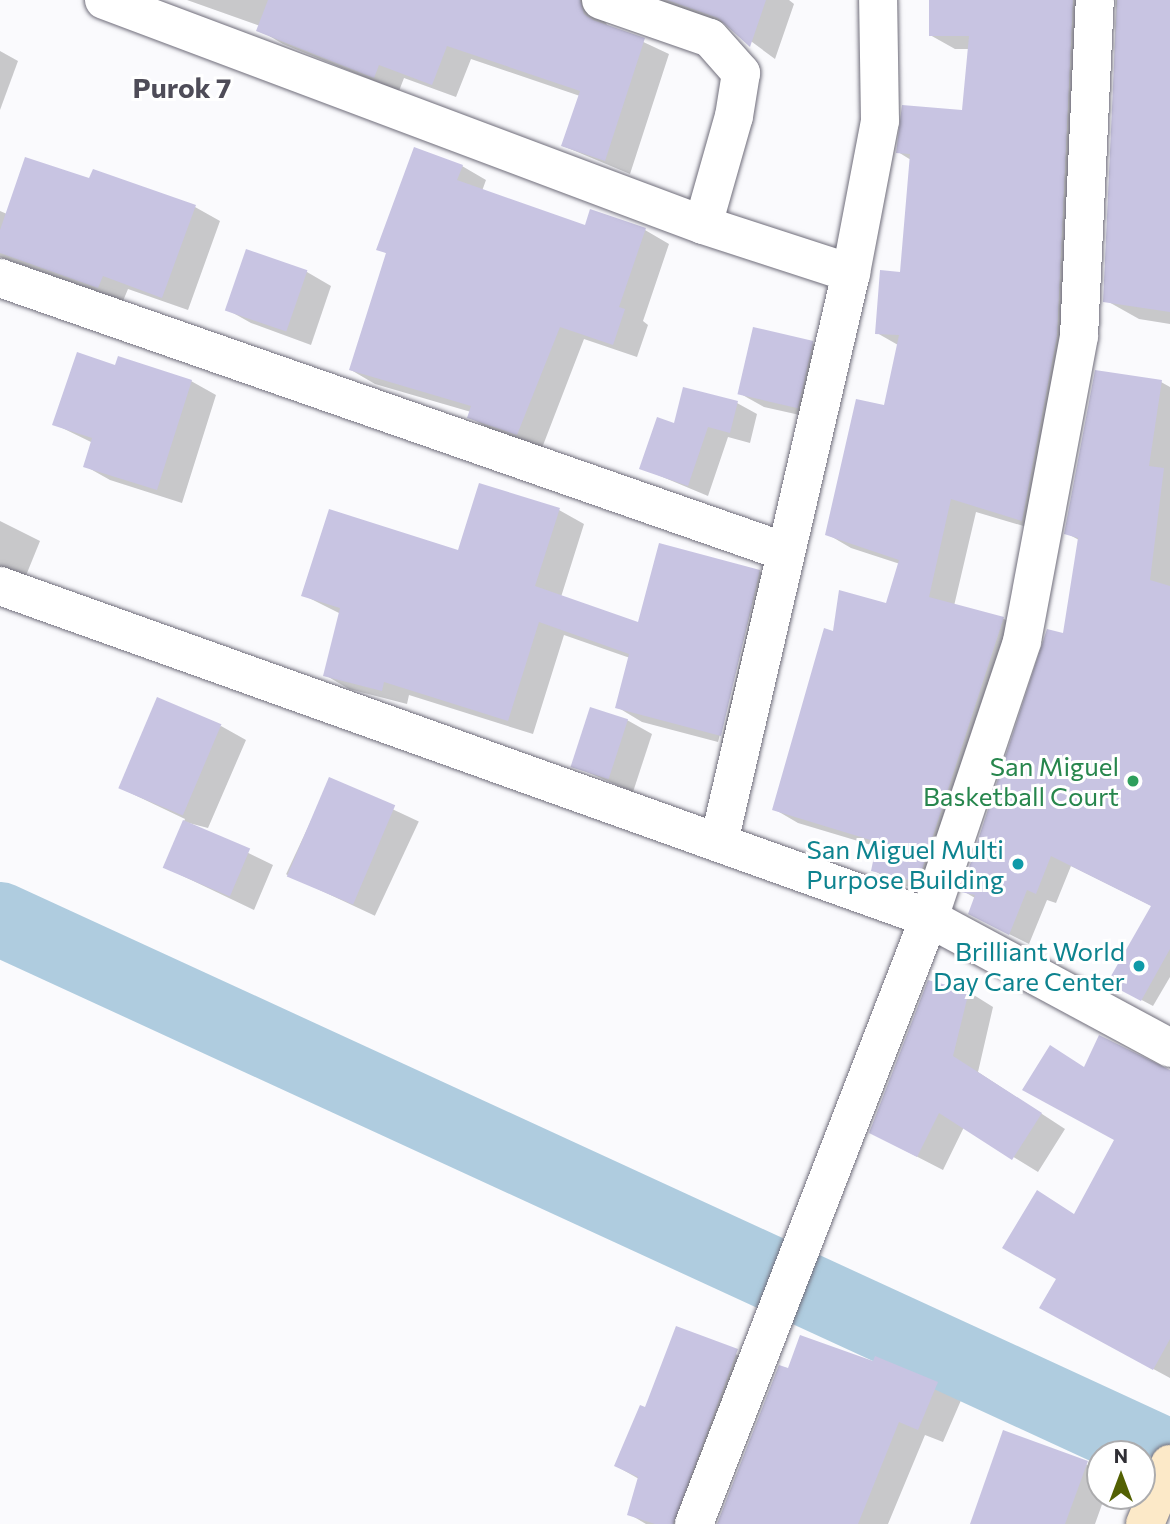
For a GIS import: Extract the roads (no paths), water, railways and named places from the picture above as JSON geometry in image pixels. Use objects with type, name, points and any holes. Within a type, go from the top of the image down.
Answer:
[{"type":"main road","points":[[1145,1524],[1165,1473]]},
{"type":"street","points":[[104,0],[703,225],[851,273]]},
{"type":"street","points":[[601,0],[710,38],[741,73],[734,116],[703,225]]},
{"type":"street","points":[[719,842],[851,273],[880,121],[878,0]]},
{"type":"street","points":[[694,1524],[778,1307],[816,1218],[929,918],[1022,641],[1079,337],[1095,0]]},
{"type":"street","points":[[0,278],[786,552]]},
{"type":"street","points":[[0,586],[929,918],[1170,1048]]},
{"type":"waterway","points":[[0,919],[1170,1457]]},
{"type":"place","name":"San Miguel Basketball Court","points":[[1133,781]]},
{"type":"place","name":"San Miguel Multi Purpose Building","points":[[1018,864]]},
{"type":"place","name":"Brilliant World Day Care Center","points":[[1139,966]]},
{"type":"district","name":"Purok 7","points":[[182,87]]}]
